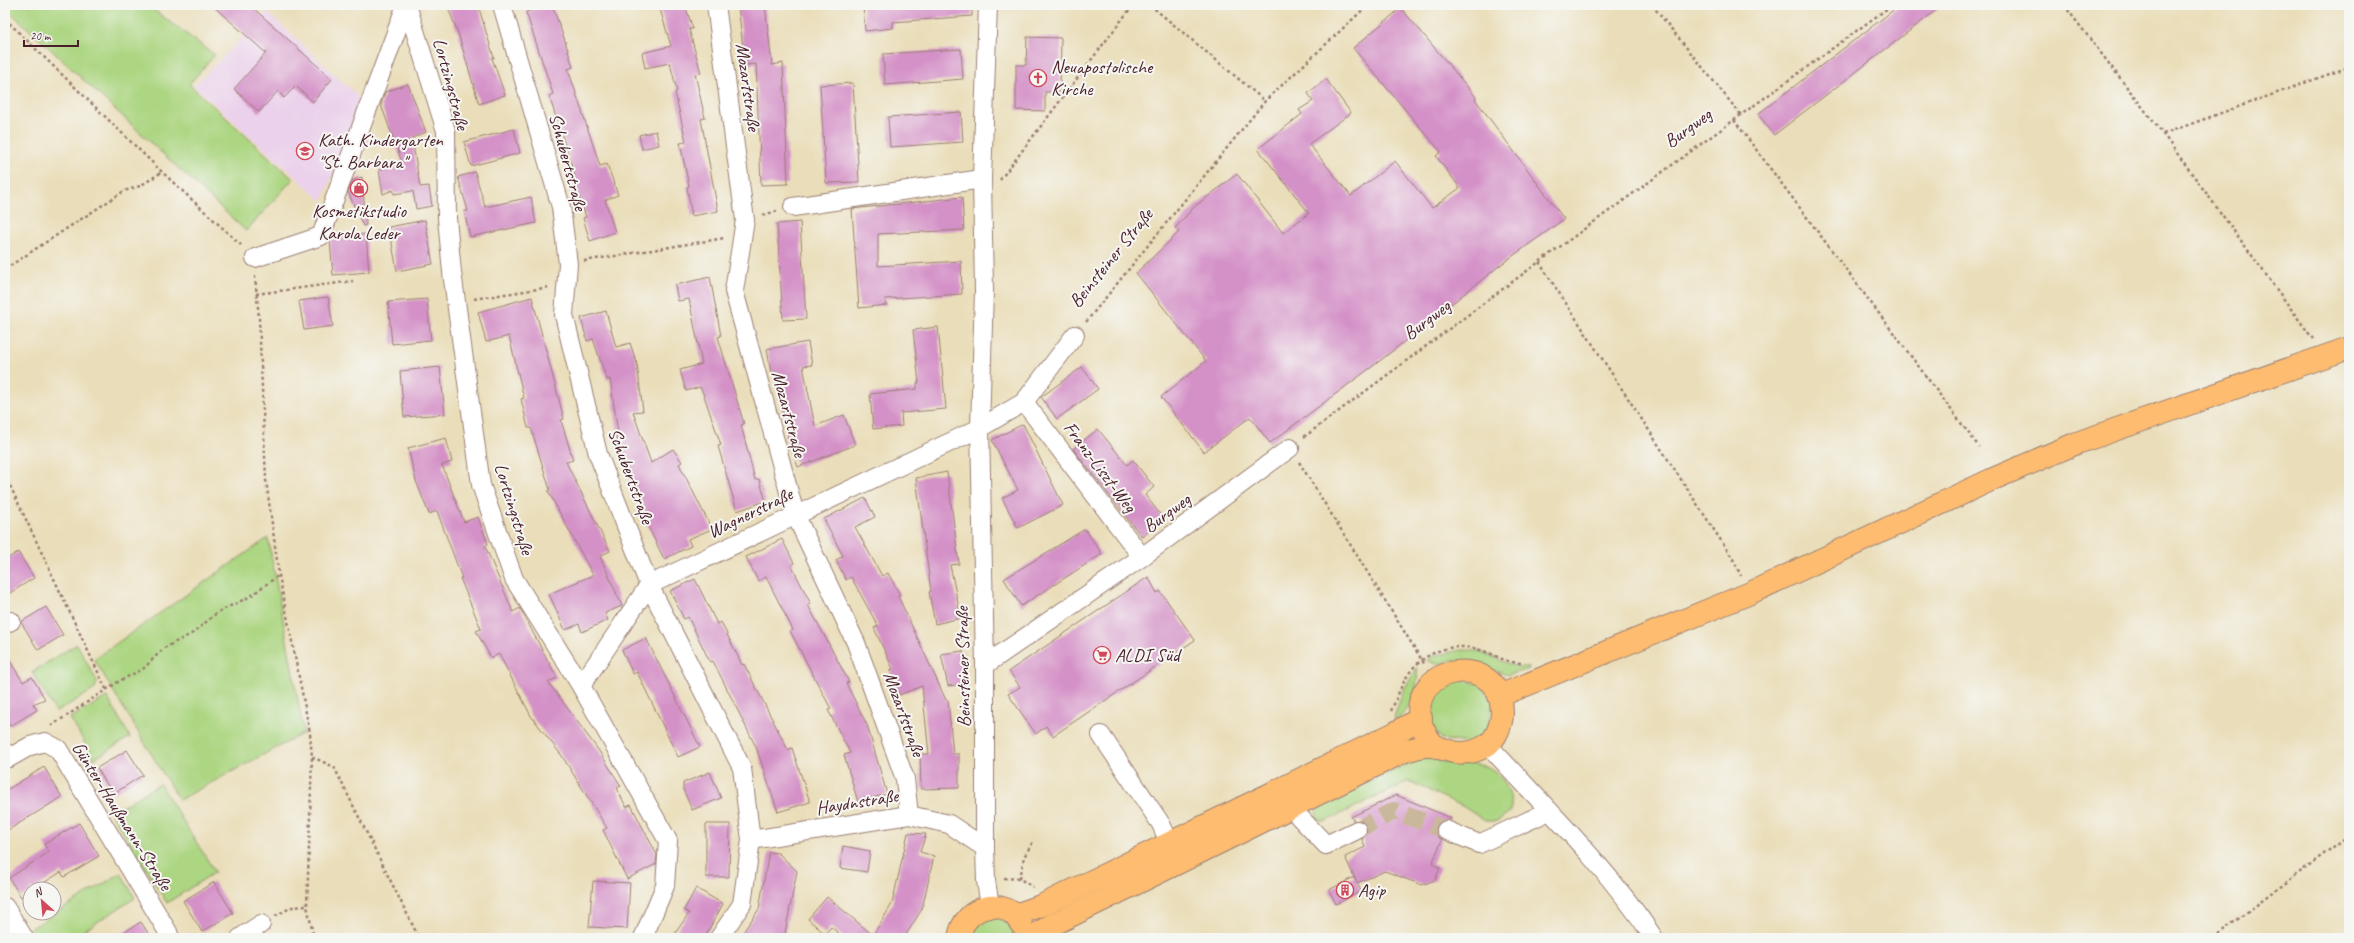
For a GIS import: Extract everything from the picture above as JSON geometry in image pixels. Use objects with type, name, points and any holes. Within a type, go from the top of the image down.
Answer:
[{"type":"main road","points":[[1499,696],[1748,594],[1993,479],[2077,443],[2349,348]]},
{"type":"main road","points":[[1030,938],[1052,924],[1405,751],[1433,745],[1454,753],[1466,753],[1488,745],[1497,732],[1502,719],[1502,705],[1499,696],[1490,682],[1481,675],[1469,671],[1445,673],[1435,680],[1426,690],[1421,701],[1420,718],[1433,745]]},
{"type":"main road","points":[[1012,913],[1021,913],[1043,905],[1169,842],[1395,733],[1420,718]]},
{"type":"main road","points":[[959,938],[964,921],[971,914],[990,906],[1001,907],[1012,913],[1024,927],[1026,938]]},
{"type":"street","points":[[255,258],[321,236],[407,5]]},
{"type":"street","name":"Lortzingstraße","points":[[407,5],[446,131],[447,218],[452,272],[481,485],[514,579],[581,686],[668,841],[665,886],[643,938]]},
{"type":"street","name":"Schubertstraße","points":[[502,5],[561,207],[568,264],[564,314],[598,454],[649,585],[742,768],[751,840],[742,904],[719,938]]},
{"type":"street","name":"Mozartstraße","points":[[716,5],[744,227],[734,291],[795,514],[856,643],[905,779],[909,815]]},
{"type":"street","name":"Beinsteiner Straße","points":[[988,5],[982,179],[984,201],[980,428],[985,665],[985,848],[986,881],[990,906]]},
{"type":"street","points":[[793,207],[982,179]]},
{"type":"street","name":"Beinsteiner Straße","points":[[980,428],[1024,402],[1075,335]]},
{"type":"street","name":"Franz-Liszt-Weg","points":[[1024,402],[1142,557]]},
{"type":"street","name":"Wagnerstraße","points":[[649,585],[795,514],[980,428]]},
{"type":"street","name":"Burgweg","points":[[985,665],[1142,557],[1290,448]]},
{"type":"street","points":[[581,686],[649,585]]},
{"type":"street","points":[[1101,735],[1161,824],[1169,842]]},
{"type":"street","name":"Günter-Haußmann-Straße","points":[[6,757],[30,746],[45,742],[58,749],[168,932],[170,938]]},
{"type":"street","points":[[1488,745],[1549,811],[1616,888],[1654,938]]},
{"type":"street","points":[[1290,807],[1326,845],[1357,830]]},
{"type":"street","points":[[1446,830],[1478,844],[1549,811]]},
{"type":"street","name":"Haydnstraße","points":[[751,840],[909,815],[949,824],[985,848]]},
{"type":"street","points":[[5,907],[24,938]]},
{"type":"street","points":[[240,938],[261,924]]},
{"type":"path","points":[[984,201],[1133,5]]},
{"type":"path","points":[[1150,5],[1265,101]]},
{"type":"path","name":"Beinsteiner Straße","points":[[1075,335],[1265,101],[1368,5]]},
{"type":"path","points":[[1652,5],[1741,115]]},
{"type":"path","name":"Burgweg","points":[[1290,448],[1539,262],[1892,5]]},
{"type":"path","points":[[2064,5],[2163,134],[2316,343],[2322,358]]},
{"type":"path","points":[[5,19],[162,172],[255,258],[266,480],[279,575],[310,733],[312,757],[307,906],[314,938]]},
{"type":"path","points":[[2163,134],[2349,67]]},
{"type":"path","points":[[1734,120],[1979,447]]},
{"type":"path","points":[[5,268],[124,191],[140,186],[162,172]]},
{"type":"path","points":[[568,264],[744,227],[793,207]]},
{"type":"path","points":[[1539,262],[1733,559],[1748,594]]},
{"type":"path","points":[[256,294],[353,281]]},
{"type":"path","points":[[484,297],[566,284]]},
{"type":"path","points":[[1290,448],[1421,659]]},
{"type":"path","points":[[5,476],[106,689]]},
{"type":"path","points":[[45,742],[48,728],[106,689],[142,669],[164,648],[193,633],[218,612],[249,597],[279,575]]},
{"type":"path","points":[[312,757],[334,767],[419,938]]},
{"type":"path","points":[[2213,938],[2349,835]]},
{"type":"path","points":[[1020,880],[1024,857],[1034,840]]},
{"type":"path","points":[[1004,878],[1020,880],[1035,888]]},
{"type":"path","points":[[261,924],[292,907],[307,906]]},
{"type":"shaded area","name":"Kath. Kindergarten \"St. Barbara\"","points":[[267,12],[363,101],[322,201],[194,86]]},
{"type":"green space","points":[[8,5],[147,5],[215,55],[189,84],[293,179],[246,231],[7,9]]},
{"type":"green space","points":[[268,538],[304,733],[179,800],[94,659]]},
{"type":"green space","points":[[77,644],[97,681],[95,689],[56,712],[32,672]]},
{"type":"green space","points":[[1460,650],[1479,651],[1515,666],[1528,667],[1529,669],[1507,675],[1469,661],[1451,661],[1436,664],[1427,660],[1433,656]]},
{"type":"green space","points":[[1417,668],[1417,682],[1413,697],[1402,715],[1396,720],[1394,717],[1404,689]]},
{"type":"green space","points":[[1457,679],[1479,684],[1493,700],[1489,732],[1472,744],[1441,739],[1429,721],[1431,699],[1438,690]]},
{"type":"green space","points":[[107,697],[130,737],[94,759],[70,718]]},
{"type":"green space","points":[[1414,756],[1454,764],[1473,763],[1484,766],[1498,775],[1503,781],[1510,795],[1511,811],[1497,821],[1485,821],[1464,807],[1409,781],[1326,821],[1317,819],[1316,811],[1320,806],[1415,760]]},
{"type":"green space","points":[[160,784],[215,872],[167,903],[111,813]]},
{"type":"green space","points":[[121,873],[135,898],[72,938],[36,938],[30,929],[43,921],[62,921],[62,909]]},
{"type":"green space","points":[[991,916],[1007,923],[1012,929],[1015,938],[970,938],[974,926],[983,919]]},
{"type":"building","points":[[212,5],[250,5],[332,79],[313,102],[296,86],[284,98],[278,91],[259,112],[234,89],[266,53]]},
{"type":"building","points":[[447,5],[478,5],[494,58],[492,58],[505,95],[479,104],[458,33]]},
{"type":"building","points":[[552,5],[564,38],[573,67],[568,69],[600,166],[607,164],[618,195],[605,200],[615,232],[590,241],[583,218],[586,217],[572,176],[575,175],[549,96],[553,94],[526,12]]},
{"type":"building","points":[[673,5],[685,5],[693,29],[689,29],[701,73],[695,74],[705,118],[701,119],[718,211],[692,216],[687,187],[689,186],[680,143],[686,142],[675,92],[677,91],[670,63],[645,68],[642,53],[671,46],[660,9]]},
{"type":"building","points":[[738,5],[765,5],[772,65],[783,63],[788,184],[761,185],[756,64],[745,65]]},
{"type":"building","points":[[863,5],[972,5],[972,16],[893,22],[893,28],[865,31]]},
{"type":"building","points":[[1900,5],[1943,5],[1774,135],[1758,114]]},
{"type":"building","points":[[1401,8],[1476,97],[1475,99],[1564,219],[1499,266],[1381,360],[1270,443],[1250,417],[1204,452],[1161,397],[1206,361],[1136,273],[1179,232],[1175,228],[1194,207],[1237,174],[1283,233],[1309,213],[1258,149],[1302,114],[1299,110],[1313,101],[1308,93],[1326,79],[1351,113],[1309,144],[1351,196],[1395,161],[1432,208],[1460,188],[1436,156],[1441,152],[1353,48]]},
{"type":"building","name":"Neuapostolische Kirche","points":[[1027,37],[1061,38],[1060,92],[1045,92],[1045,111],[1016,110],[1016,65],[1026,65]]},
{"type":"building","points":[[961,49],[963,79],[885,85],[883,54]]},
{"type":"building","points":[[853,83],[859,182],[826,183],[820,85]]},
{"type":"building","points":[[408,84],[426,132],[412,138],[420,187],[429,186],[432,206],[416,209],[413,191],[394,194],[393,190],[383,194],[379,170],[402,162],[381,105],[385,92]]},
{"type":"building","points":[[961,112],[963,142],[890,147],[888,117]]},
{"type":"building","points":[[514,129],[520,153],[471,166],[464,142]]},
{"type":"building","points":[[656,131],[659,145],[642,149],[639,135]]},
{"type":"building","points":[[475,172],[485,207],[531,197],[536,223],[470,237],[464,211],[468,211],[458,177]]},
{"type":"building","points":[[362,177],[366,225],[363,226],[348,192],[352,181]]},
{"type":"building","points":[[962,197],[964,230],[878,234],[878,266],[961,261],[962,294],[885,299],[887,305],[859,308],[852,209]]},
{"type":"building","points":[[425,220],[433,264],[397,271],[389,227]]},
{"type":"building","points":[[800,222],[806,319],[783,320],[777,224]]},
{"type":"building","points":[[366,234],[369,272],[333,275],[330,241],[332,237]]},
{"type":"building","points":[[710,277],[721,336],[718,337],[744,424],[741,425],[755,480],[759,479],[766,501],[737,511],[718,446],[721,445],[703,393],[700,387],[686,391],[680,370],[702,364],[689,299],[678,301],[675,285]]},
{"type":"building","points":[[328,297],[333,326],[304,330],[299,301]]},
{"type":"building","points":[[532,297],[564,419],[561,420],[573,460],[566,462],[610,551],[600,556],[622,606],[605,613],[608,620],[582,632],[579,624],[565,630],[549,594],[593,575],[548,491],[550,490],[531,428],[528,428],[521,399],[524,398],[509,336],[486,342],[478,312]]},
{"type":"building","points":[[427,299],[431,340],[392,344],[388,302]]},
{"type":"building","points":[[606,311],[616,347],[630,343],[637,364],[643,411],[633,412],[651,463],[673,449],[682,462],[679,464],[712,529],[688,539],[691,546],[664,559],[643,516],[648,514],[628,477],[630,476],[615,434],[618,433],[610,379],[607,380],[593,339],[587,341],[581,318]]},
{"type":"building","points":[[938,327],[946,409],[901,413],[902,426],[873,429],[870,394],[917,389],[917,383],[919,383],[913,330]]},
{"type":"building","points":[[808,342],[812,365],[803,366],[815,426],[844,415],[855,445],[798,467],[787,437],[775,371],[771,372],[767,349]]},
{"type":"building","points":[[440,367],[445,414],[404,417],[400,371]]},
{"type":"building","points":[[1082,367],[1098,389],[1057,419],[1041,397]]},
{"type":"building","points":[[1023,424],[1063,505],[1018,528],[1002,498],[1018,490],[992,440]]},
{"type":"building","points":[[1098,429],[1127,465],[1133,460],[1154,487],[1145,495],[1164,519],[1142,537],[1073,449]]},
{"type":"building","points":[[446,438],[452,462],[442,465],[464,522],[478,517],[488,544],[485,546],[513,612],[520,608],[557,678],[548,682],[599,751],[621,786],[617,788],[626,807],[631,805],[657,855],[656,864],[627,879],[603,830],[607,828],[562,756],[531,716],[499,654],[491,658],[476,631],[481,629],[460,578],[462,578],[437,511],[429,514],[416,481],[408,448]]},
{"type":"building","points":[[947,472],[959,564],[950,565],[961,618],[935,624],[929,592],[931,591],[916,478]]},
{"type":"building","points":[[865,498],[875,517],[855,527],[882,576],[888,573],[900,595],[898,596],[946,700],[948,700],[953,754],[959,754],[959,788],[921,789],[920,754],[929,754],[922,686],[899,695],[890,670],[893,669],[874,628],[878,626],[851,577],[846,580],[836,560],[843,556],[824,519]]},
{"type":"building","points":[[1085,529],[1102,554],[1021,606],[1004,579]]},
{"type":"building","points":[[782,539],[794,563],[791,565],[811,604],[808,605],[849,682],[846,683],[867,725],[887,794],[858,802],[844,755],[850,753],[828,710],[831,709],[790,631],[793,630],[766,577],[758,581],[746,557]]},
{"type":"building","points":[[18,552],[34,578],[5,596],[5,560]]},
{"type":"building","name":"ALDI Süd","points":[[1148,577],[1157,593],[1160,591],[1195,640],[1053,736],[1046,726],[1036,734],[1008,694],[1020,687],[1009,671]]},
{"type":"building","points":[[695,579],[717,624],[721,622],[742,665],[744,664],[788,750],[792,748],[810,802],[778,812],[756,747],[713,661],[710,662],[688,617],[684,619],[670,591]]},
{"type":"building","points":[[46,607],[63,635],[38,650],[21,622]]},
{"type":"building","points":[[646,638],[700,747],[678,757],[637,672],[633,674],[622,650]]},
{"type":"building","points":[[963,651],[967,684],[948,686],[941,654]]},
{"type":"building","points":[[5,653],[23,682],[32,677],[45,699],[33,704],[37,710],[10,726],[5,718]]},
{"type":"building","points":[[127,750],[143,775],[113,794],[97,768]]},
{"type":"building","points":[[44,767],[62,797],[5,832],[5,791]]},
{"type":"building","points":[[710,772],[721,798],[692,810],[683,789],[683,783]]},
{"type":"building","name":"Agip","points":[[1396,795],[1451,818],[1450,820],[1440,821],[1436,826],[1437,836],[1442,840],[1432,864],[1440,868],[1435,880],[1422,885],[1385,871],[1357,883],[1345,857],[1365,847],[1362,839],[1367,830],[1363,822],[1353,820],[1351,817]]},
{"type":"building","points":[[79,823],[99,856],[64,877],[61,872],[47,881],[22,881],[21,897],[9,878],[49,852],[44,844]]},
{"type":"building","points":[[706,824],[730,824],[729,877],[706,877]]},
{"type":"building","points":[[908,833],[926,834],[920,852],[934,856],[922,909],[904,938],[844,938],[831,927],[825,934],[808,919],[827,897],[873,935],[892,904]]},
{"type":"building","points":[[843,846],[870,851],[867,872],[840,868]]},
{"type":"building","points":[[769,852],[778,853],[797,871],[784,938],[739,938],[759,909]]},
{"type":"building","name":"Agip","points":[[1354,877],[1361,891],[1336,904],[1329,890]]},
{"type":"building","points":[[593,881],[630,883],[627,929],[589,927]]},
{"type":"building","points":[[214,882],[233,913],[202,932],[183,901]]},
{"type":"building","points":[[696,888],[723,904],[704,938],[672,938],[689,913],[684,910]]},
{"type":"building","points":[[141,922],[151,938],[114,938]]},
{"type":"tunnel","points":[[1357,830],[1394,811],[1446,830]]},
{"type":"place","name":"Neuapostolische Kirche","points":[[1038,78]]},
{"type":"place","name":"Kath. Kindergarten \"St. Barbara\"","points":[[305,151]]},
{"type":"place","name":"Kosmetikstudio Karola Leder","points":[[359,188]]},
{"type":"place","name":"ALDI Süd","points":[[1102,655]]},
{"type":"place","name":"Agip","points":[[1345,890]]}]
